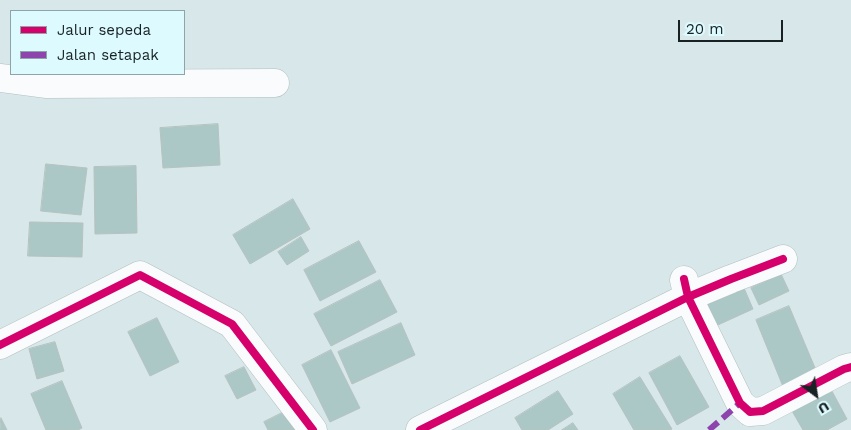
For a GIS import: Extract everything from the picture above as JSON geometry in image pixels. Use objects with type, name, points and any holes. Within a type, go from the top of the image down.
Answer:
[{"type":"street","points":[[0,78],[47,84],[275,83]]},
{"type":"street","points":[[420,430],[686,288],[731,278],[783,259]]},
{"type":"street","points":[[0,345],[140,275],[232,324],[313,430]]},
{"type":"street","points":[[686,288],[740,403],[750,412],[763,411],[849,372]]},
{"type":"building","points":[[218,124],[220,165],[163,168],[160,128]]},
{"type":"building","points":[[46,164],[87,168],[81,215],[41,211]]},
{"type":"building","points":[[136,166],[137,233],[95,234],[94,167]]},
{"type":"building","points":[[293,199],[310,229],[250,264],[233,235]]},
{"type":"building","points":[[30,222],[83,223],[82,257],[28,256]]},
{"type":"building","points":[[301,237],[309,251],[287,265],[278,252]]},
{"type":"building","points":[[359,241],[376,272],[320,301],[304,270]]},
{"type":"building","points":[[781,274],[789,291],[759,305],[751,288]]},
{"type":"building","points":[[380,280],[397,312],[331,346],[314,314]]},
{"type":"building","points":[[741,281],[753,309],[709,329],[696,302]]},
{"type":"building","points":[[789,306],[818,375],[784,389],[756,320]]},
{"type":"building","points":[[157,318],[179,362],[150,376],[128,332]]},
{"type":"building","points":[[401,323],[415,355],[352,384],[338,352]]},
{"type":"building","points":[[55,342],[64,371],[37,379],[29,349]]},
{"type":"building","points":[[331,350],[360,408],[330,422],[302,365]]},
{"type":"building","points":[[680,356],[709,407],[677,425],[649,373]]},
{"type":"building","points":[[244,367],[256,390],[237,399],[225,376]]},
{"type":"building","points":[[640,377],[672,429],[634,430],[613,394]]},
{"type":"building","points":[[62,381],[82,428],[78,430],[46,430],[31,394]]},
{"type":"building","points":[[827,382],[847,419],[827,430],[803,430],[788,404]]},
{"type":"building","points":[[558,391],[573,414],[548,430],[522,430],[515,418]]},
{"type":"building","points":[[288,410],[298,430],[268,430],[264,422]]},
{"type":"building","points":[[1,418],[7,430],[0,430]]},
{"type":"building","points":[[573,423],[578,430],[562,430]]},
{"type":"marked path","points":[[709,430],[740,403]]},
{"type":"cycle path","points":[[783,259],[688,297],[740,403],[750,412],[763,411],[851,367]]},
{"type":"cycle path","points":[[0,345],[140,275],[232,324],[313,430]]},
{"type":"cycle path","points":[[420,430],[688,297],[684,279]]}]
